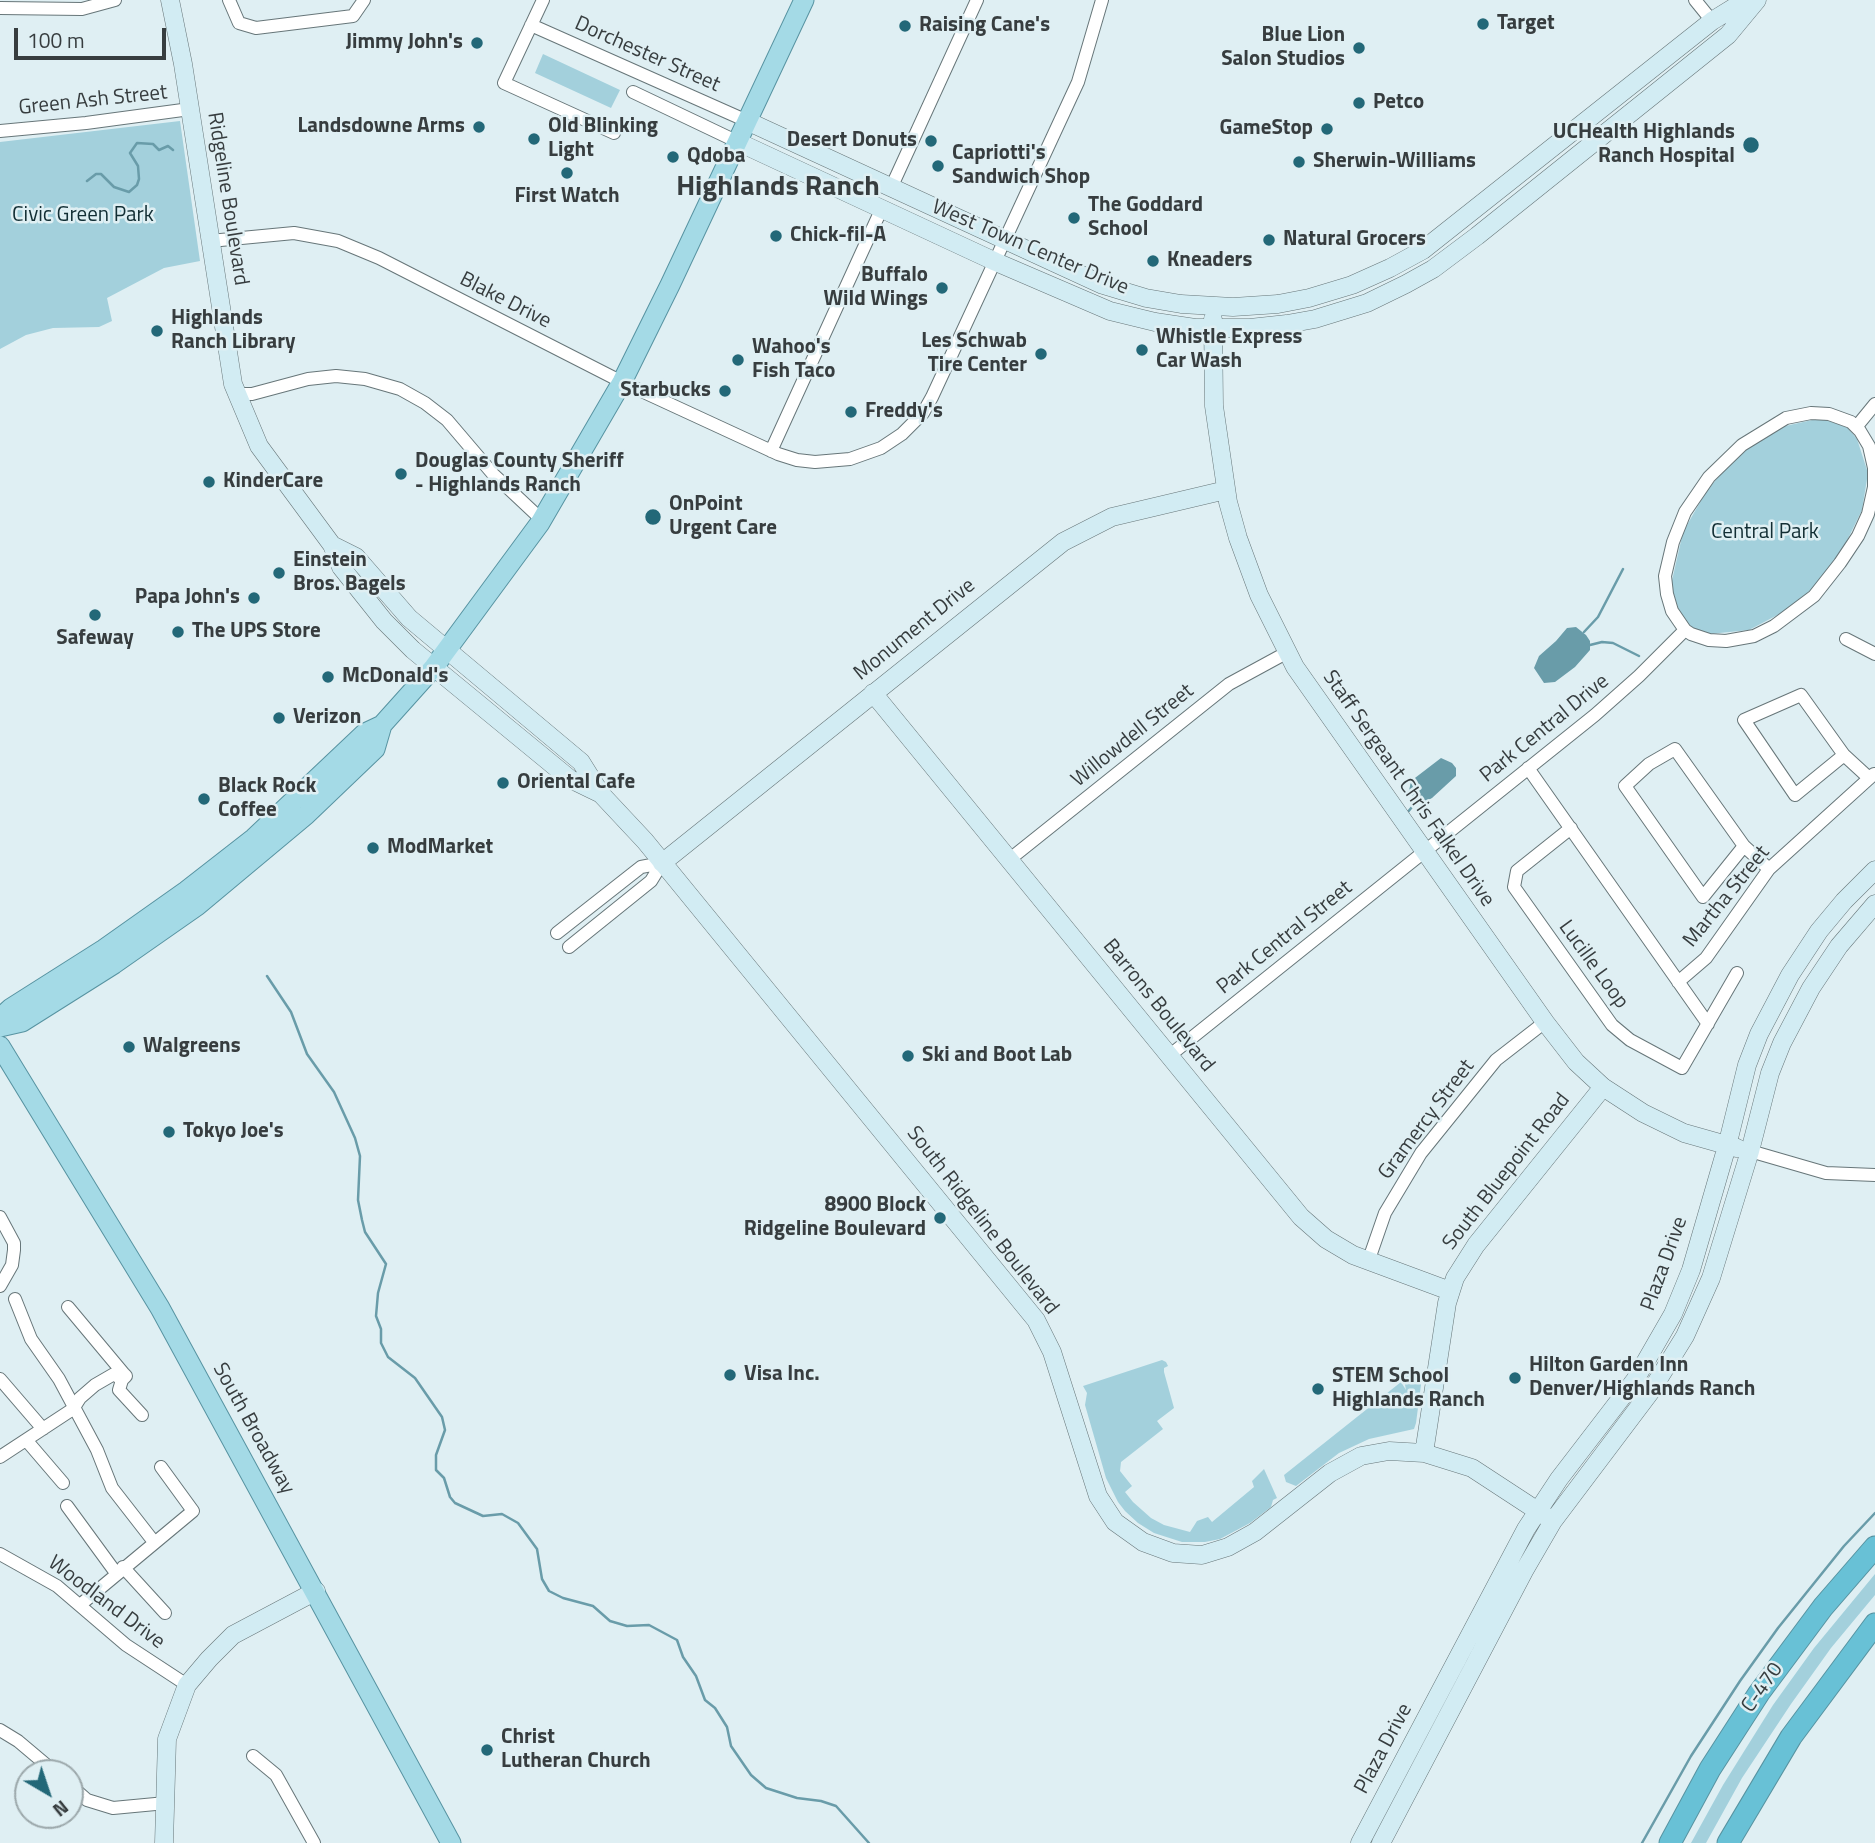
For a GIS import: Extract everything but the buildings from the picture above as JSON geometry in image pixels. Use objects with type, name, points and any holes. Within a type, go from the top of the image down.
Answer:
[{"type":"highway","name":"C-470","points":[[1670,1843],[1710,1769],[1759,1693],[1807,1627],[1875,1546]]},
{"type":"highway","points":[[1728,1843],[1791,1737],[1875,1624]]},
{"type":"main road","points":[[0,1018],[10,1007],[104,949],[186,891],[294,802],[365,733],[382,725],[440,659],[542,520],[622,382],[804,0]]},
{"type":"main road","points":[[0,1027],[22,1022],[114,964],[207,898],[296,824],[375,749],[382,725]]},
{"type":"main road","name":"South Broadway","points":[[0,1046],[160,1308],[451,1843]]},
{"type":"street","points":[[0,8],[82,9],[115,0]]},
{"type":"street","name":"Ridgeline Boulevard","points":[[170,0],[233,384],[237,394],[259,446],[332,545],[356,557],[409,618],[440,659]]},
{"type":"street","points":[[229,0],[239,23],[256,28],[324,22],[353,16],[364,0]]},
{"type":"street","points":[[543,0],[504,83],[614,133]]},
{"type":"street","points":[[891,188],[977,0]]},
{"type":"street","name":"Blake Drive","points":[[210,241],[294,233],[338,242],[379,258],[622,382],[771,451],[797,460],[835,462],[850,459],[881,448],[902,434],[918,418],[932,397],[1080,78],[1102,0]]},
{"type":"street","points":[[1695,0],[1712,21]]},
{"type":"street","name":"West Town Center Drive","points":[[738,142],[996,262],[1116,313],[1155,322],[1212,329],[1269,326],[1315,319],[1367,303],[1413,281],[1469,242],[1728,35],[1757,0]]},
{"type":"street","points":[[1672,80],[1670,68],[1673,63],[1742,2]]},
{"type":"street","name":"West Town Center Drive","points":[[747,121],[1078,275],[1120,291],[1165,302],[1214,307],[1258,306],[1309,298],[1352,285],[1408,259],[1461,222],[1712,21],[1742,2]]},
{"type":"street","name":"Dorchester Street","points":[[531,25],[747,121]]},
{"type":"street","name":"Dorchester Street","points":[[633,92],[738,142]]},
{"type":"street","name":"Green Ash Street","points":[[0,131],[190,110]]},
{"type":"street","points":[[771,451],[882,208]]},
{"type":"street","name":"Staff Sergeant Chris Falkel Drive","points":[[1214,307],[1214,406],[1226,490],[1233,522],[1255,586],[1286,653],[1545,1022],[1576,1062],[1603,1087],[1658,1122],[1695,1137],[1750,1152]]},
{"type":"street","points":[[237,394],[252,394],[330,376],[351,376],[390,386],[425,403],[447,420],[492,474],[542,520]]},
{"type":"street","points":[[1857,426],[1875,404]]},
{"type":"street","points":[[1825,413],[1843,418],[1857,426],[1869,446],[1873,463],[1871,515],[1825,583],[1799,609],[1774,626],[1754,636],[1726,641],[1701,638],[1685,630],[1674,615],[1666,585],[1667,565],[1682,519],[1709,477],[1742,445],[1786,418],[1825,413]]},
{"type":"street","name":"Monument Drive","points":[[569,947],[651,881],[662,863],[1038,560],[1076,534],[1112,517],[1226,490]]},
{"type":"street","name":"Park Central Drive","points":[[1425,852],[1631,684],[1685,630]]},
{"type":"street","points":[[1846,639],[1875,654]]},
{"type":"street","name":"Willowdell Street","points":[[1010,859],[1229,684],[1286,653]]},
{"type":"street","name":"South Ridgeline Boulevard","points":[[440,659],[581,762],[601,794],[662,863],[1036,1320],[1052,1352],[1098,1496],[1115,1522],[1143,1542],[1173,1553],[1202,1555],[1228,1547],[1255,1532],[1331,1473],[1361,1456],[1389,1451],[1424,1453],[1472,1468],[1553,1521]]},
{"type":"street","name":"Barrons Boulevard","points":[[873,693],[1301,1217],[1326,1239],[1368,1262],[1450,1291]]},
{"type":"street","points":[[1844,755],[1794,794],[1744,720],[1801,695],[1844,755],[1872,776]]},
{"type":"street","points":[[1744,846],[1703,897],[1625,786],[1649,764],[1675,748],[1744,846],[1769,869]]},
{"type":"street","name":"Martha Street","points":[[1528,768],[1678,982],[1706,958],[1769,869],[1872,776]]},
{"type":"street","name":"Lucille Loop","points":[[1571,828],[1517,871],[1514,887],[1612,1026],[1630,1040],[1682,1069],[1737,973]]},
{"type":"street","name":"Park Central Street","points":[[1169,1056],[1425,852]]},
{"type":"street","name":"Monument Drive","points":[[557,933],[641,867],[662,863]]},
{"type":"street","name":"Plaza Drive","points":[[1360,1843],[1537,1511],[1635,1380],[1673,1314],[1691,1270],[1747,1065],[1773,1004],[1819,931],[1875,870]]},
{"type":"street","name":"Plaza Drive","points":[[1381,1843],[1553,1521],[1651,1391],[1685,1336],[1711,1278],[1750,1152],[1770,1073],[1795,1016],[1839,946],[1875,904]]},
{"type":"street","points":[[1678,982],[1708,1024]]},
{"type":"street","name":"Gramercy Street","points":[[1368,1262],[1385,1213],[1421,1153],[1496,1060],[1545,1022]]},
{"type":"street","name":"South Bluepoint Road","points":[[1424,1453],[1450,1291],[1461,1267],[1603,1087]]},
{"type":"street","points":[[1750,1152],[1826,1173],[1875,1175]]},
{"type":"street","points":[[0,1217],[11,1236],[14,1250],[12,1265],[0,1286]]},
{"type":"street","points":[[15,1299],[31,1339],[59,1379],[97,1450],[112,1488],[154,1542]]},
{"type":"street","points":[[68,1307],[122,1381],[142,1415]]},
{"type":"street","points":[[0,1457],[73,1409],[80,1398],[95,1385],[114,1374],[122,1381]]},
{"type":"street","points":[[0,1379],[43,1429]]},
{"type":"street","points":[[27,1441],[63,1483]]},
{"type":"street","points":[[80,1605],[192,1511],[161,1467]]},
{"type":"street","points":[[67,1506],[120,1570],[165,1613]]},
{"type":"street","name":"Woodland Drive","points":[[0,1554],[57,1586],[126,1645],[187,1685]]},
{"type":"street","points":[[164,1843],[167,1739],[187,1685],[233,1635],[316,1591]]},
{"type":"street","points":[[0,1730],[39,1759]]},
{"type":"street","points":[[253,1756],[276,1775],[314,1843]]},
{"type":"street","points":[[1373,1843],[1402,1788],[1402,1779],[1396,1774]]},
{"type":"street","points":[[84,1797],[113,1808],[166,1803]]},
{"type":"green space","points":[[543,54],[620,90],[611,108],[535,73]]},
{"type":"green space","name":"Civic Green Park","points":[[180,121],[200,261],[164,268],[107,298],[112,321],[99,327],[53,328],[26,335],[0,349],[0,142]]},
{"type":"green space","name":"Central Park","points":[[1821,418],[1848,428],[1857,439],[1868,473],[1862,510],[1840,555],[1813,588],[1785,611],[1749,630],[1710,634],[1683,624],[1671,585],[1683,532],[1707,490],[1737,456],[1781,427]]},
{"type":"green space","points":[[1162,1360],[1168,1366],[1164,1368],[1164,1372],[1174,1408],[1157,1421],[1163,1429],[1121,1462],[1120,1471],[1132,1486],[1125,1492],[1151,1518],[1164,1525],[1190,1532],[1197,1521],[1208,1517],[1212,1522],[1254,1487],[1252,1481],[1264,1469],[1277,1498],[1273,1500],[1271,1507],[1250,1523],[1220,1539],[1182,1542],[1154,1533],[1125,1511],[1106,1478],[1085,1405],[1087,1393],[1083,1386]]},
{"type":"green space","points":[[1416,1369],[1420,1370],[1422,1377],[1414,1429],[1369,1439],[1339,1453],[1296,1486],[1286,1482],[1284,1475],[1401,1382],[1406,1390],[1404,1379]]},
{"type":"green space","points":[[1875,1574],[1875,1595],[1831,1648],[1791,1704],[1742,1778],[1706,1843],[1691,1843],[1723,1785],[1773,1705],[1814,1648]]},
{"type":"shaded area","points":[[1576,627],[1590,641],[1590,650],[1575,667],[1555,682],[1544,683],[1534,668],[1539,656],[1567,628]]},
{"type":"shaded area","points":[[1441,758],[1452,763],[1456,768],[1456,776],[1432,798],[1419,803],[1409,791],[1411,781]]},
{"type":"waterway","points":[[87,181],[96,174],[101,174],[114,187],[129,192],[139,179],[138,166],[130,153],[137,143],[153,144],[159,150],[168,146],[173,150]]},
{"type":"waterway","points":[[1584,632],[1598,617],[1623,569]]},
{"type":"waterway","points":[[1590,645],[1613,643],[1639,656]]},
{"type":"waterway","points":[[1407,813],[1417,801]]},
{"type":"waterway","points":[[267,976],[291,1012],[307,1054],[334,1092],[355,1138],[360,1156],[358,1200],[362,1220],[365,1232],[386,1264],[378,1293],[376,1316],[381,1329],[381,1343],[388,1357],[415,1378],[442,1417],[445,1430],[436,1455],[436,1470],[444,1478],[450,1497],[455,1503],[483,1516],[502,1514],[518,1523],[537,1549],[542,1579],[549,1591],[563,1598],[593,1606],[610,1621],[627,1626],[649,1625],[677,1640],[705,1700],[715,1708],[727,1727],[731,1746],[751,1775],[766,1788],[836,1806],[869,1843]]},
{"type":"waterway","points":[[1642,1843],[1691,1756],[1740,1681],[1778,1628],[1844,1546],[1875,1513]]},
{"type":"place","name":"Target","points":[[1483,24]]},
{"type":"place","name":"Raising Cane's","points":[[905,26]]},
{"type":"place","name":"Jimmy John's","points":[[477,43]]},
{"type":"place","name":"Blue Lion Salon Studios","points":[[1359,48]]},
{"type":"place","name":"Petco","points":[[1359,103]]},
{"type":"place","name":"Landsdowne Arms","points":[[479,127]]},
{"type":"place","name":"GameStop","points":[[1327,129]]},
{"type":"place","name":"Old Blinking Light","points":[[534,139]]},
{"type":"place","name":"Desert Donuts","points":[[931,141]]},
{"type":"place","name":"UCHealth Highlands Ranch Hospital","points":[[1751,145]]},
{"type":"place","name":"Qdoba","points":[[673,157]]},
{"type":"place","name":"Sherwin-Williams","points":[[1299,162]]},
{"type":"place","name":"Capriotti's Sandwich Shop","points":[[938,166]]},
{"type":"place","name":"First Watch","points":[[567,173]]},
{"type":"place","name":"The Goddard School","points":[[1074,218]]},
{"type":"place","name":"Chick-fil-A","points":[[776,236]]},
{"type":"place","name":"Natural Grocers","points":[[1269,240]]},
{"type":"place","name":"Kneaders","points":[[1153,261]]},
{"type":"place","name":"Buffalo Wild Wings","points":[[942,288]]},
{"type":"place","name":"Highlands Ranch Library","points":[[157,331]]},
{"type":"place","name":"Whistle Express Car Wash","points":[[1142,350]]},
{"type":"place","name":"Les Schwab Tire Center","points":[[1041,354]]},
{"type":"place","name":"Wahoo's Fish Taco","points":[[738,360]]},
{"type":"place","name":"Starbucks","points":[[725,391]]},
{"type":"place","name":"Freddy's","points":[[851,412]]},
{"type":"place","name":"Douglas County Sheriff - Highlands Ranch","points":[[401,474]]},
{"type":"place","name":"KinderCare","points":[[209,482]]},
{"type":"place","name":"OnPoint Urgent Care","points":[[653,517]]},
{"type":"place","name":"Einstein Bros. Bagels","points":[[279,573]]},
{"type":"place","name":"Papa John's","points":[[254,598]]},
{"type":"place","name":"Safeway","points":[[95,615]]},
{"type":"place","name":"The UPS Store","points":[[178,632]]},
{"type":"place","name":"McDonald's","points":[[328,677]]},
{"type":"place","name":"Verizon","points":[[279,718]]},
{"type":"place","name":"Oriental Cafe","points":[[503,783]]},
{"type":"place","name":"Black Rock Coffee","points":[[204,799]]},
{"type":"place","name":"ModMarket","points":[[373,848]]},
{"type":"place","name":"Walgreens","points":[[129,1047]]},
{"type":"place","name":"Ski and Boot Lab","points":[[908,1056]]},
{"type":"place","name":"Tokyo Joe's","points":[[169,1132]]},
{"type":"place","name":"8900 Block Ridgeline Boulevard","points":[[940,1218]]},
{"type":"place","name":"Visa Inc.","points":[[730,1375]]},
{"type":"place","name":"Hilton Garden Inn Denver/Highlands Ranch","points":[[1515,1378]]},
{"type":"place","name":"STEM School Highlands Ranch","points":[[1318,1389]]},
{"type":"place","name":"Christ Lutheran Church","points":[[487,1750]]},
{"type":"district","name":"Highlands Ranch","points":[[778,188]]}]
